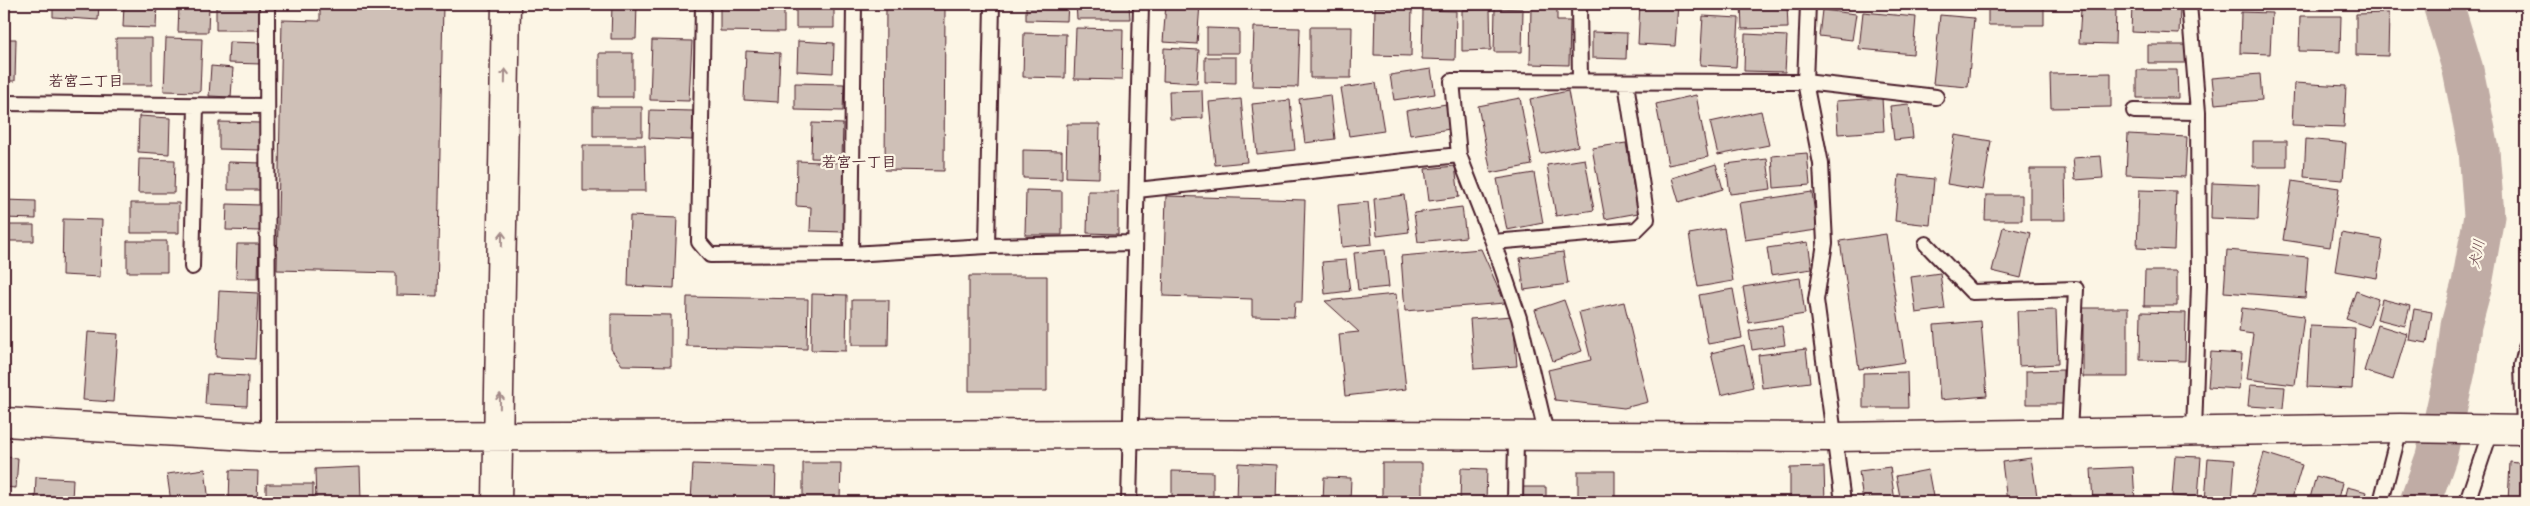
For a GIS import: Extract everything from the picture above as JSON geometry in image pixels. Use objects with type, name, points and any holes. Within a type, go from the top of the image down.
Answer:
[{"type":"street","points":[[506,4],[508,436],[516,502]]},
{"type":"street","points":[[497,502],[508,436],[524,4]]},
{"type":"street","points":[[4,422],[268,437],[1130,434],[1836,437],[2407,428],[2525,430]]},
{"type":"lane","points":[[267,4],[268,437]]},
{"type":"lane","points":[[703,4],[699,242],[710,255],[851,254],[987,246],[1134,243]]},
{"type":"lane","points":[[851,254],[854,4]]},
{"type":"lane","points":[[987,246],[992,4]]},
{"type":"lane","points":[[1128,502],[1140,4]]},
{"type":"lane","points":[[1578,4],[1580,81]]},
{"type":"lane","points":[[1808,4],[1805,82],[1821,164],[1825,243],[1816,300],[1836,437],[1843,502]]},
{"type":"lane","points":[[2189,4],[2198,112],[2198,285],[2194,432]]},
{"type":"lane","points":[[1547,437],[1519,318],[1493,242],[1459,155],[1452,81],[1626,83],[1805,82],[1936,97]]},
{"type":"lane","points":[[1493,242],[1636,230],[1647,220],[1626,83]]},
{"type":"lane","points":[[4,103],[266,106]]},
{"type":"lane","points":[[192,267],[196,106]]},
{"type":"lane","points":[[2134,111],[2198,112]]},
{"type":"lane","points":[[1137,190],[1459,155]]},
{"type":"lane","points":[[1926,244],[1972,292],[2076,289],[2070,433]]},
{"type":"lane","points":[[2525,430],[2522,365],[2526,348]]},
{"type":"lane","points":[[2381,502],[2407,428]]},
{"type":"lane","points":[[2467,502],[2491,430]]},
{"type":"lane","points":[[1515,502],[1516,437]]},
{"type":"building","points":[[53,4],[99,4],[98,20],[53,17]]},
{"type":"building","points":[[124,4],[157,4],[156,28],[123,27]]},
{"type":"building","points":[[179,4],[209,4],[208,32],[178,32]]},
{"type":"building","points":[[216,4],[266,4],[265,30],[216,30]]},
{"type":"building","points":[[320,4],[443,4],[437,296],[396,295],[396,273],[277,270],[282,20],[320,21]]},
{"type":"building","points":[[612,4],[637,4],[636,39],[611,39]]},
{"type":"building","points":[[720,4],[784,4],[784,32],[720,31]]},
{"type":"building","points":[[796,4],[834,4],[834,28],[796,28]]},
{"type":"building","points":[[886,4],[945,4],[944,171],[885,170]]},
{"type":"building","points":[[1026,4],[1068,4],[1067,21],[1026,20]]},
{"type":"building","points":[[1076,4],[1129,4],[1130,19],[1077,19]]},
{"type":"building","points":[[1166,4],[1200,4],[1197,44],[1163,42]]},
{"type":"building","points":[[1640,4],[1678,4],[1675,46],[1638,44]]},
{"type":"building","points":[[1741,4],[1787,4],[1788,28],[1742,29]]},
{"type":"building","points":[[1988,4],[2044,4],[2044,25],[1988,25]]},
{"type":"building","points":[[2318,4],[2363,4],[2363,6],[2319,9]]},
{"type":"building","points":[[1531,5],[1557,5],[1557,21],[1570,21],[1569,65],[1530,64]]},
{"type":"building","points":[[2132,5],[2180,7],[2179,34],[2131,32]]},
{"type":"building","points":[[1375,7],[1412,8],[1411,56],[1374,55]]},
{"type":"building","points":[[1495,8],[1523,9],[1522,52],[1494,52]]},
{"type":"building","points":[[1490,9],[1491,50],[1462,51],[1462,10]]},
{"type":"building","points":[[2081,9],[2116,10],[2115,44],[2079,43]]},
{"type":"building","points":[[1423,10],[1456,11],[1455,60],[1422,59]]},
{"type":"building","points":[[1822,10],[1856,14],[1852,40],[1819,36]]},
{"type":"building","points":[[1863,12],[1916,17],[1913,54],[1859,49]]},
{"type":"building","points":[[2241,12],[2272,13],[2270,54],[2240,53]]},
{"type":"building","points":[[2389,13],[2388,56],[2356,55],[2356,14]]},
{"type":"building","points":[[1940,15],[1974,18],[1968,87],[1933,84]]},
{"type":"building","points":[[1703,16],[1739,18],[1736,67],[1700,65]]},
{"type":"building","points":[[2300,16],[2341,16],[2340,52],[2299,51]]},
{"type":"building","points":[[1254,27],[1300,28],[1298,87],[1252,86]]},
{"type":"building","points":[[1310,27],[1352,27],[1351,78],[1310,78]]},
{"type":"building","points":[[1076,28],[1123,29],[1122,80],[1074,79]]},
{"type":"building","points":[[1207,28],[1239,29],[1239,53],[1207,53]]},
{"type":"building","points":[[1592,32],[1627,33],[1626,59],[1592,58]]},
{"type":"building","points":[[1024,33],[1066,34],[1065,78],[1023,77]]},
{"type":"building","points":[[1745,34],[1787,36],[1785,72],[1744,71]]},
{"type":"building","points":[[116,38],[152,38],[152,85],[116,85]]},
{"type":"building","points":[[166,38],[202,39],[200,92],[164,91]]},
{"type":"building","points":[[4,39],[16,39],[15,81],[4,81]]},
{"type":"building","points":[[652,40],[692,41],[689,101],[650,100]]},
{"type":"building","points":[[798,41],[834,43],[833,73],[797,71]]},
{"type":"building","points":[[229,42],[262,43],[261,64],[228,63]]},
{"type":"building","points":[[2148,45],[2186,45],[2186,63],[2148,63]]},
{"type":"building","points":[[1164,48],[1199,50],[1197,83],[1163,81]]},
{"type":"building","points":[[746,51],[780,53],[778,102],[744,100]]},
{"type":"building","points":[[599,53],[633,53],[633,97],[599,97]]},
{"type":"building","points":[[1205,57],[1236,57],[1236,83],[1205,82]]},
{"type":"building","points":[[211,66],[233,68],[231,97],[209,96]]},
{"type":"building","points":[[1431,69],[1435,94],[1394,100],[1390,75]]},
{"type":"building","points":[[2137,70],[2177,70],[2178,98],[2137,98]]},
{"type":"building","points":[[2111,73],[2111,107],[2051,108],[2050,74]]},
{"type":"building","points":[[2260,74],[2262,100],[2215,104],[2212,78]]},
{"type":"building","points":[[795,83],[844,84],[843,111],[795,110]]},
{"type":"building","points":[[1376,83],[1384,131],[1349,136],[1341,88]]},
{"type":"building","points":[[2294,83],[2346,86],[2344,127],[2292,125]]},
{"type":"building","points":[[1202,90],[1203,118],[1170,119],[1169,91]]},
{"type":"building","points":[[1568,91],[1578,146],[1541,154],[1530,99]]},
{"type":"building","points":[[1330,95],[1335,139],[1305,143],[1299,99]]},
{"type":"building","points":[[1696,95],[1708,157],[1668,165],[1656,104]]},
{"type":"building","points":[[1520,98],[1532,165],[1491,173],[1478,106]]},
{"type":"building","points":[[1882,98],[1884,131],[1838,134],[1836,101]]},
{"type":"building","points":[[1241,99],[1247,162],[1215,165],[1209,102]]},
{"type":"building","points":[[1290,100],[1295,150],[1257,154],[1252,104]]},
{"type":"building","points":[[1446,104],[1450,129],[1410,135],[1406,111]]},
{"type":"building","points":[[1909,104],[1913,138],[1894,140],[1890,106]]},
{"type":"building","points":[[593,107],[642,107],[642,136],[593,136]]},
{"type":"building","points":[[650,110],[693,111],[692,140],[649,138]]},
{"type":"building","points":[[1761,111],[1769,145],[1718,155],[1710,122]]},
{"type":"building","points":[[139,116],[170,118],[169,154],[138,152]]},
{"type":"building","points":[[219,122],[261,123],[261,150],[219,149]]},
{"type":"building","points":[[812,123],[843,124],[842,159],[811,158]]},
{"type":"building","points":[[1067,124],[1100,124],[1099,178],[1066,177]]},
{"type":"building","points":[[2128,134],[2187,137],[2185,177],[2126,175]]},
{"type":"building","points":[[1955,135],[1991,141],[1983,190],[1947,184]]},
{"type":"building","points":[[2306,139],[2346,143],[2343,180],[2304,177]]},
{"type":"building","points":[[2253,141],[2287,141],[2287,167],[2253,167]]},
{"type":"building","points":[[1626,143],[1638,213],[1605,219],[1592,148]]},
{"type":"building","points":[[583,145],[645,145],[646,191],[583,191]]},
{"type":"building","points":[[1023,150],[1062,151],[1062,179],[1023,178]]},
{"type":"building","points":[[1807,153],[1810,185],[1774,188],[1772,156]]},
{"type":"building","points":[[2101,156],[2103,178],[2075,180],[2073,158]]},
{"type":"building","points":[[139,159],[175,160],[174,193],[138,193]]},
{"type":"building","points":[[1585,159],[1594,210],[1556,216],[1547,165]]},
{"type":"building","points":[[1767,159],[1771,189],[1730,194],[1726,164]]},
{"type":"building","points":[[797,161],[846,163],[844,232],[810,231],[811,207],[796,206]]},
{"type":"building","points":[[228,162],[263,163],[262,190],[228,190]]},
{"type":"building","points":[[1716,164],[1723,189],[1679,202],[1672,178]]},
{"type":"building","points":[[1455,166],[1459,197],[1429,201],[1425,169]]},
{"type":"building","points":[[2030,169],[2065,169],[2066,220],[2030,220]]},
{"type":"building","points":[[1534,173],[1543,223],[1507,230],[1497,179]]},
{"type":"building","points":[[1899,175],[1934,179],[1930,225],[1895,221]]},
{"type":"building","points":[[2292,181],[2339,188],[2330,247],[2283,240]]},
{"type":"building","points":[[2212,183],[2259,185],[2258,220],[2211,218]]},
{"type":"building","points":[[1026,190],[1062,191],[1062,235],[1025,235]]},
{"type":"building","points":[[2139,190],[2176,191],[2174,250],[2137,248]]},
{"type":"building","points":[[1088,191],[1118,191],[1118,234],[1087,233]]},
{"type":"building","points":[[1812,192],[1817,230],[1745,240],[1739,203]]},
{"type":"building","points":[[1404,195],[1409,232],[1377,236],[1374,199]]},
{"type":"building","points":[[1986,195],[2022,195],[2022,220],[1985,220]]},
{"type":"building","points":[[1166,196],[1305,200],[1302,302],[1295,302],[1294,317],[1252,316],[1252,299],[1163,296]]},
{"type":"building","points":[[4,200],[36,201],[36,219],[4,218]]},
{"type":"building","points":[[1368,202],[1372,244],[1342,247],[1338,205]]},
{"type":"building","points":[[131,203],[179,203],[179,233],[131,233]]},
{"type":"building","points":[[227,204],[260,205],[260,231],[226,230]]},
{"type":"building","points":[[1462,207],[1466,237],[1418,242],[1414,213]]},
{"type":"building","points":[[630,216],[677,218],[674,288],[628,286]]},
{"type":"building","points":[[63,219],[102,220],[100,277],[62,275]]},
{"type":"building","points":[[9,225],[34,225],[34,241],[8,241]]},
{"type":"building","points":[[2003,227],[2031,233],[2021,278],[1992,271]]},
{"type":"building","points":[[1724,228],[1733,281],[1698,287],[1689,234]]},
{"type":"building","points":[[2341,233],[2383,240],[2377,278],[2335,271]]},
{"type":"building","points":[[1886,234],[1905,362],[1859,369],[1840,241]]},
{"type":"building","points":[[127,241],[167,241],[167,272],[127,272]]},
{"type":"building","points":[[1808,242],[1812,269],[1771,275],[1767,248]]},
{"type":"building","points":[[237,244],[259,244],[258,278],[236,278]]},
{"type":"building","points":[[1481,249],[1505,303],[1405,311],[1401,256]]},
{"type":"building","points":[[1385,250],[1389,287],[1358,290],[1354,253]]},
{"type":"building","points":[[2227,250],[2308,257],[2305,298],[2224,292]]},
{"type":"building","points":[[1563,252],[1568,284],[1524,290],[1520,258]]},
{"type":"building","points":[[1346,260],[1350,291],[1325,294],[1322,262]]},
{"type":"building","points":[[2145,271],[2177,271],[2177,306],[2144,306]]},
{"type":"building","points":[[1940,273],[1945,309],[1916,313],[1911,277]]},
{"type":"building","points":[[969,276],[1047,276],[1047,391],[969,391]]},
{"type":"building","points":[[1800,278],[1805,314],[1749,323],[1743,287]]},
{"type":"building","points":[[1733,289],[1742,338],[1708,344],[1699,295]]},
{"type":"building","points":[[219,291],[258,293],[255,359],[216,357]]},
{"type":"building","points":[[2356,291],[2378,299],[2369,327],[2346,319]]},
{"type":"building","points":[[812,294],[847,295],[846,351],[811,350]]},
{"type":"building","points":[[1396,294],[1406,389],[1345,396],[1339,334],[1359,332],[1325,301]]},
{"type":"building","points":[[687,297],[808,299],[807,349],[686,346]]},
{"type":"building","points":[[2382,299],[2410,306],[2405,326],[2377,319]]},
{"type":"building","points":[[852,300],[889,300],[888,345],[852,345]]},
{"type":"building","points":[[1564,300],[1582,351],[1553,361],[1535,310]]},
{"type":"building","points":[[1624,302],[1648,402],[1624,408],[1555,400],[1548,370],[1591,360],[1579,312]]},
{"type":"building","points":[[2083,308],[2128,308],[2128,377],[2083,377]]},
{"type":"building","points":[[2242,308],[2304,316],[2295,385],[2247,379],[2253,334],[2239,332]]},
{"type":"building","points":[[2414,309],[2432,312],[2427,343],[2409,340]]},
{"type":"building","points":[[2056,310],[2058,364],[2019,366],[2017,311]]},
{"type":"building","points":[[2141,312],[2186,313],[2185,361],[2140,360]]},
{"type":"building","points":[[611,314],[671,315],[671,366],[622,365],[611,349]]},
{"type":"building","points":[[1513,316],[1517,366],[1474,369],[1470,319]]},
{"type":"building","points":[[1981,321],[1987,396],[1940,400],[1934,325]]},
{"type":"building","points":[[2378,325],[2407,334],[2393,380],[2364,371]]},
{"type":"building","points":[[1782,326],[1785,345],[1752,350],[1749,331]]},
{"type":"building","points":[[2310,326],[2355,328],[2352,389],[2307,387]]},
{"type":"building","points":[[88,332],[118,334],[113,402],[83,400]]},
{"type":"building","points":[[1744,345],[1753,387],[1721,395],[1711,353]]},
{"type":"building","points":[[1806,349],[1810,382],[1762,388],[1758,355]]},
{"type":"building","points":[[2211,352],[2242,354],[2239,389],[2208,387]]},
{"type":"building","points":[[2063,370],[2063,404],[2026,404],[2026,371]]},
{"type":"building","points":[[1907,372],[1908,408],[1863,408],[1863,373]]},
{"type":"building","points":[[207,374],[248,376],[247,406],[205,404]]},
{"type":"building","points":[[2250,385],[2285,387],[2283,408],[2248,406]]},
{"type":"building","points":[[2264,453],[2302,465],[2291,502],[2250,502]]},
{"type":"building","points":[[2175,456],[2201,457],[2198,498],[2172,496]]},
{"type":"building","points":[[4,457],[18,458],[16,488],[4,487]]},
{"type":"building","points":[[2031,458],[2038,502],[2007,502],[2002,462]]},
{"type":"building","points":[[2208,458],[2235,460],[2232,502],[2205,502]]},
{"type":"building","points":[[2510,462],[2526,464],[2526,502],[2508,502]]},
{"type":"building","points":[[803,463],[841,463],[840,501],[803,500]]},
{"type":"building","points":[[1238,463],[1277,465],[1276,502],[1237,502]]},
{"type":"building","points":[[1382,463],[1422,463],[1422,496],[1382,496]]},
{"type":"building","points":[[693,464],[776,467],[775,502],[691,502]]},
{"type":"building","points":[[360,467],[361,501],[316,502],[315,469]]},
{"type":"building","points":[[1824,467],[1825,502],[1790,502],[1790,468]]},
{"type":"building","points":[[1890,467],[1895,501],[1863,502],[1859,471]]},
{"type":"building","points":[[2133,467],[2135,502],[2093,502],[2091,469]]},
{"type":"building","points":[[1461,468],[1487,469],[1486,502],[1460,502]]},
{"type":"building","points":[[205,469],[209,502],[171,502],[167,474]]},
{"type":"building","points":[[230,470],[258,471],[257,502],[229,502]]},
{"type":"building","points":[[1928,470],[1934,502],[1901,502],[1896,476]]},
{"type":"building","points":[[1172,471],[1213,472],[1213,502],[1172,502]]},
{"type":"building","points":[[1578,471],[1615,471],[1615,502],[1578,502]]},
{"type":"building","points":[[2316,476],[2342,483],[2337,502],[2309,502]]},
{"type":"building","points":[[36,477],[73,479],[72,502],[35,502]]},
{"type":"building","points":[[1324,477],[1351,478],[1350,502],[1323,502]]},
{"type":"building","points":[[266,484],[313,484],[313,502],[266,502]]},
{"type":"building","points":[[1522,487],[1546,487],[1546,502],[1522,502]]},
{"type":"building","points":[[2347,487],[2367,492],[2364,502],[2343,502]]},
{"type":"building","points":[[2071,495],[2072,502],[2047,502],[2046,497]]},
{"type":"building","points":[[75,496],[132,502],[74,502]]},
{"type":"building","points":[[606,500],[673,502],[606,502]]},
{"type":"waterway","name":"犬川","points":[[2420,502],[2436,457],[2456,366],[2461,325],[2472,284],[2484,216],[2479,150],[2463,70],[2443,4]]},
{"type":"district","name":"若宮二丁目","points":[[86,80]]},
{"type":"district","name":"若宮一丁目","points":[[859,161]]}]
